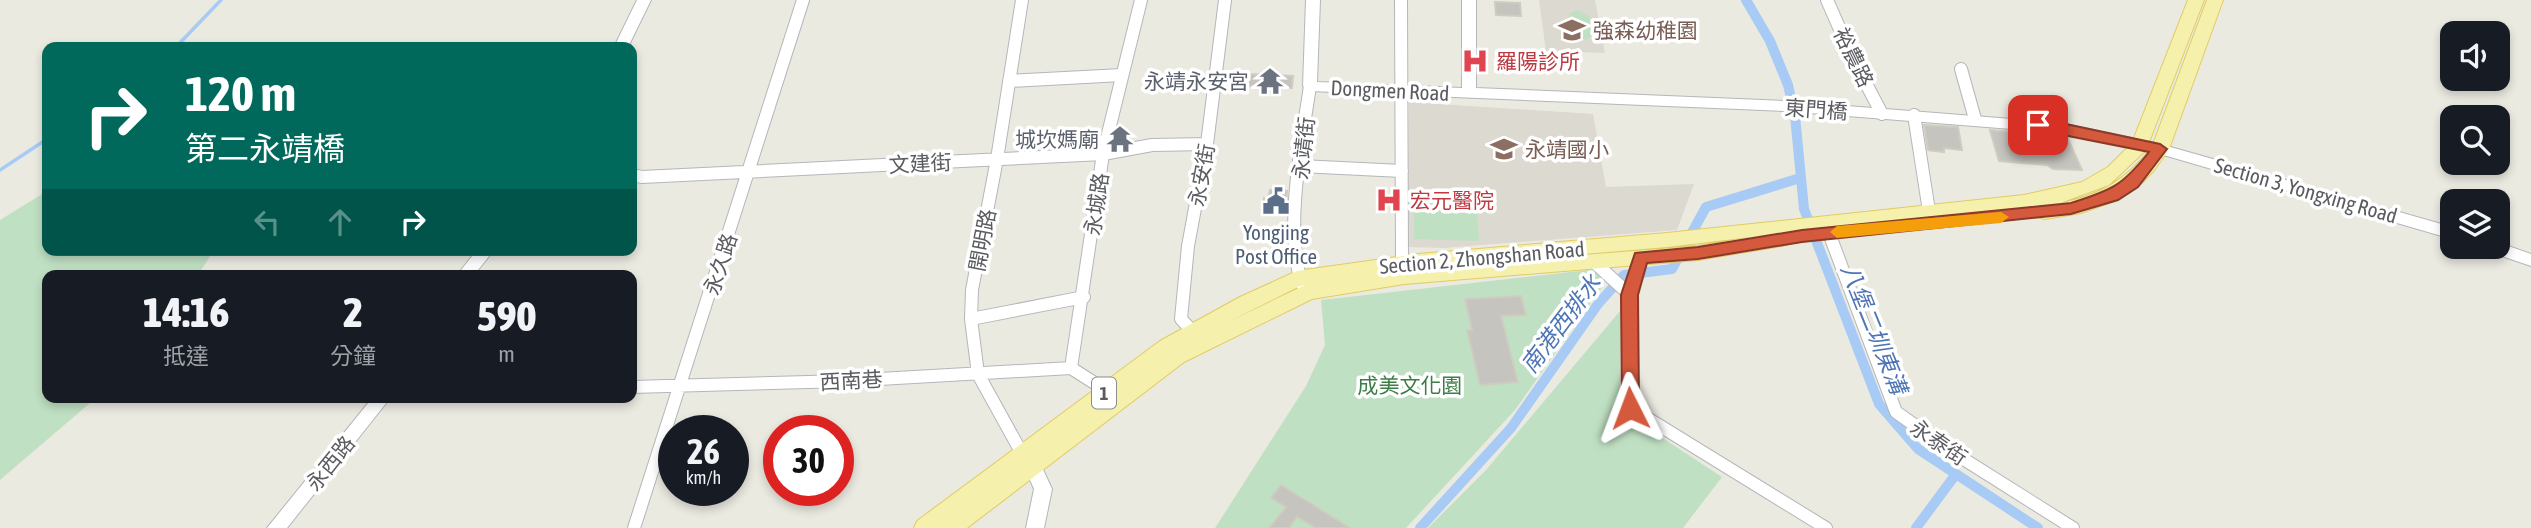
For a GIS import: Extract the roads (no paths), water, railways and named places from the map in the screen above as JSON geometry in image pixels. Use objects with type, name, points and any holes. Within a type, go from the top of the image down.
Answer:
[{"type":"main road","name":"1","points":[[1827,227],[1929,211],[2061,197],[2101,183],[2123,166],[2140,146],[2196,0]]},
{"type":"main road","name":"1","points":[[1641,257],[1698,253],[1800,230],[2071,209],[2113,196],[2132,183],[2160,149],[2215,0]]},
{"type":"main road","name":"Section 2, Zhongshan Road","points":[[1302,285],[1402,263],[1800,230]]},
{"type":"main road","name":"Section 2, Zhongshan Road","points":[[1302,285],[1641,257]]},
{"type":"main road","name":"1","points":[[950,528],[1107,391],[1167,347],[1198,337],[1302,285]]},
{"type":"main road","name":"1","points":[[925,528],[1027,461],[1177,356],[1198,337]]},
{"type":"street","points":[[623,42],[644,0]]},
{"type":"street","name":"永久路","points":[[634,528],[750,173],[803,0]]},
{"type":"street","name":"開明路","points":[[1023,0],[972,290],[971,319],[978,374],[1027,461]]},
{"type":"street","name":"永城路","points":[[1071,368],[1084,297],[1103,154],[1141,0]]},
{"type":"street","name":"永安街","points":[[1198,337],[1181,319],[1188,246],[1207,144],[1226,0]]},
{"type":"street","name":"永靖街","points":[[1302,285],[1295,252],[1300,166],[1310,86],[1313,0]]},
{"type":"street","points":[[1401,0],[1402,263]]},
{"type":"street","points":[[1469,0],[1469,94]]},
{"type":"street","name":"裕農路","points":[[1827,0],[1853,59],[1882,114]]},
{"type":"street","points":[[1961,69],[1975,119]]},
{"type":"street","points":[[1009,80],[1122,75]]},
{"type":"street","name":"Dongmen Road","points":[[1310,86],[1469,94]]},
{"type":"street","name":"東門橋","points":[[1469,94],[1784,106],[1975,119],[2061,128],[2160,149]]},
{"type":"street","points":[[1914,115],[1929,211]]},
{"type":"street","name":"文建街","points":[[637,176],[750,173],[1103,154],[1152,145],[1207,144]]},
{"type":"street","name":"Section 3, Yongxing Road","points":[[2160,149],[2440,230]]},
{"type":"street","points":[[1300,166],[1402,171]]},
{"type":"street","name":"永泰街","points":[[1827,227],[1896,412],[1954,453],[2073,528]]},
{"type":"street","points":[[2510,253],[2531,260]]},
{"type":"street","points":[[469,270],[481,256]]},
{"type":"street","points":[[1641,257],[1630,295],[1630,408],[1826,528]]},
{"type":"street","points":[[1593,261],[1630,295]]},
{"type":"street","points":[[971,319],[1084,297]]},
{"type":"street","points":[[1071,368],[1107,391]]},
{"type":"street","name":"西南巷","points":[[637,387],[1071,368]]},
{"type":"street","name":"永西路","points":[[276,528],[378,403]]},
{"type":"street","points":[[1027,461],[1044,489],[1035,528]]},
{"type":"waterway","points":[[181,42],[221,0]]},
{"type":"waterway","name":"八堡二圳東溝","points":[[1746,0],[1770,41],[1788,85],[1795,116],[1804,209],[1879,404],[1918,449],[1956,474]]},
{"type":"waterway","points":[[0,170],[42,142]]},
{"type":"waterway","name":"南港西排水","points":[[1420,528],[1511,428],[1598,304],[1624,275],[1672,269],[1706,207],[1797,179]]},
{"type":"waterway","points":[[1916,528],[1956,474]]},
{"type":"waterway","name":"八堡二圳東溝","points":[[1956,474],[2038,528]]},
{"type":"place","name":"強森幼稚園","points":[[1572,30]]},
{"type":"place","name":"羅陽診所","points":[[1475,61]]},
{"type":"place","name":"永靖永安宮","points":[[1270,81]]},
{"type":"place","name":"城坎媽廟","points":[[1120,139]]},
{"type":"place","name":"永靖國小","points":[[1504,149]]},
{"type":"place","name":"宏元醫院","points":[[1389,200]]},
{"type":"place","name":"Yongjing Post Office","points":[[1276,201]]},
{"type":"park label","name":"成美文化園","points":[[1410,385]]}]
